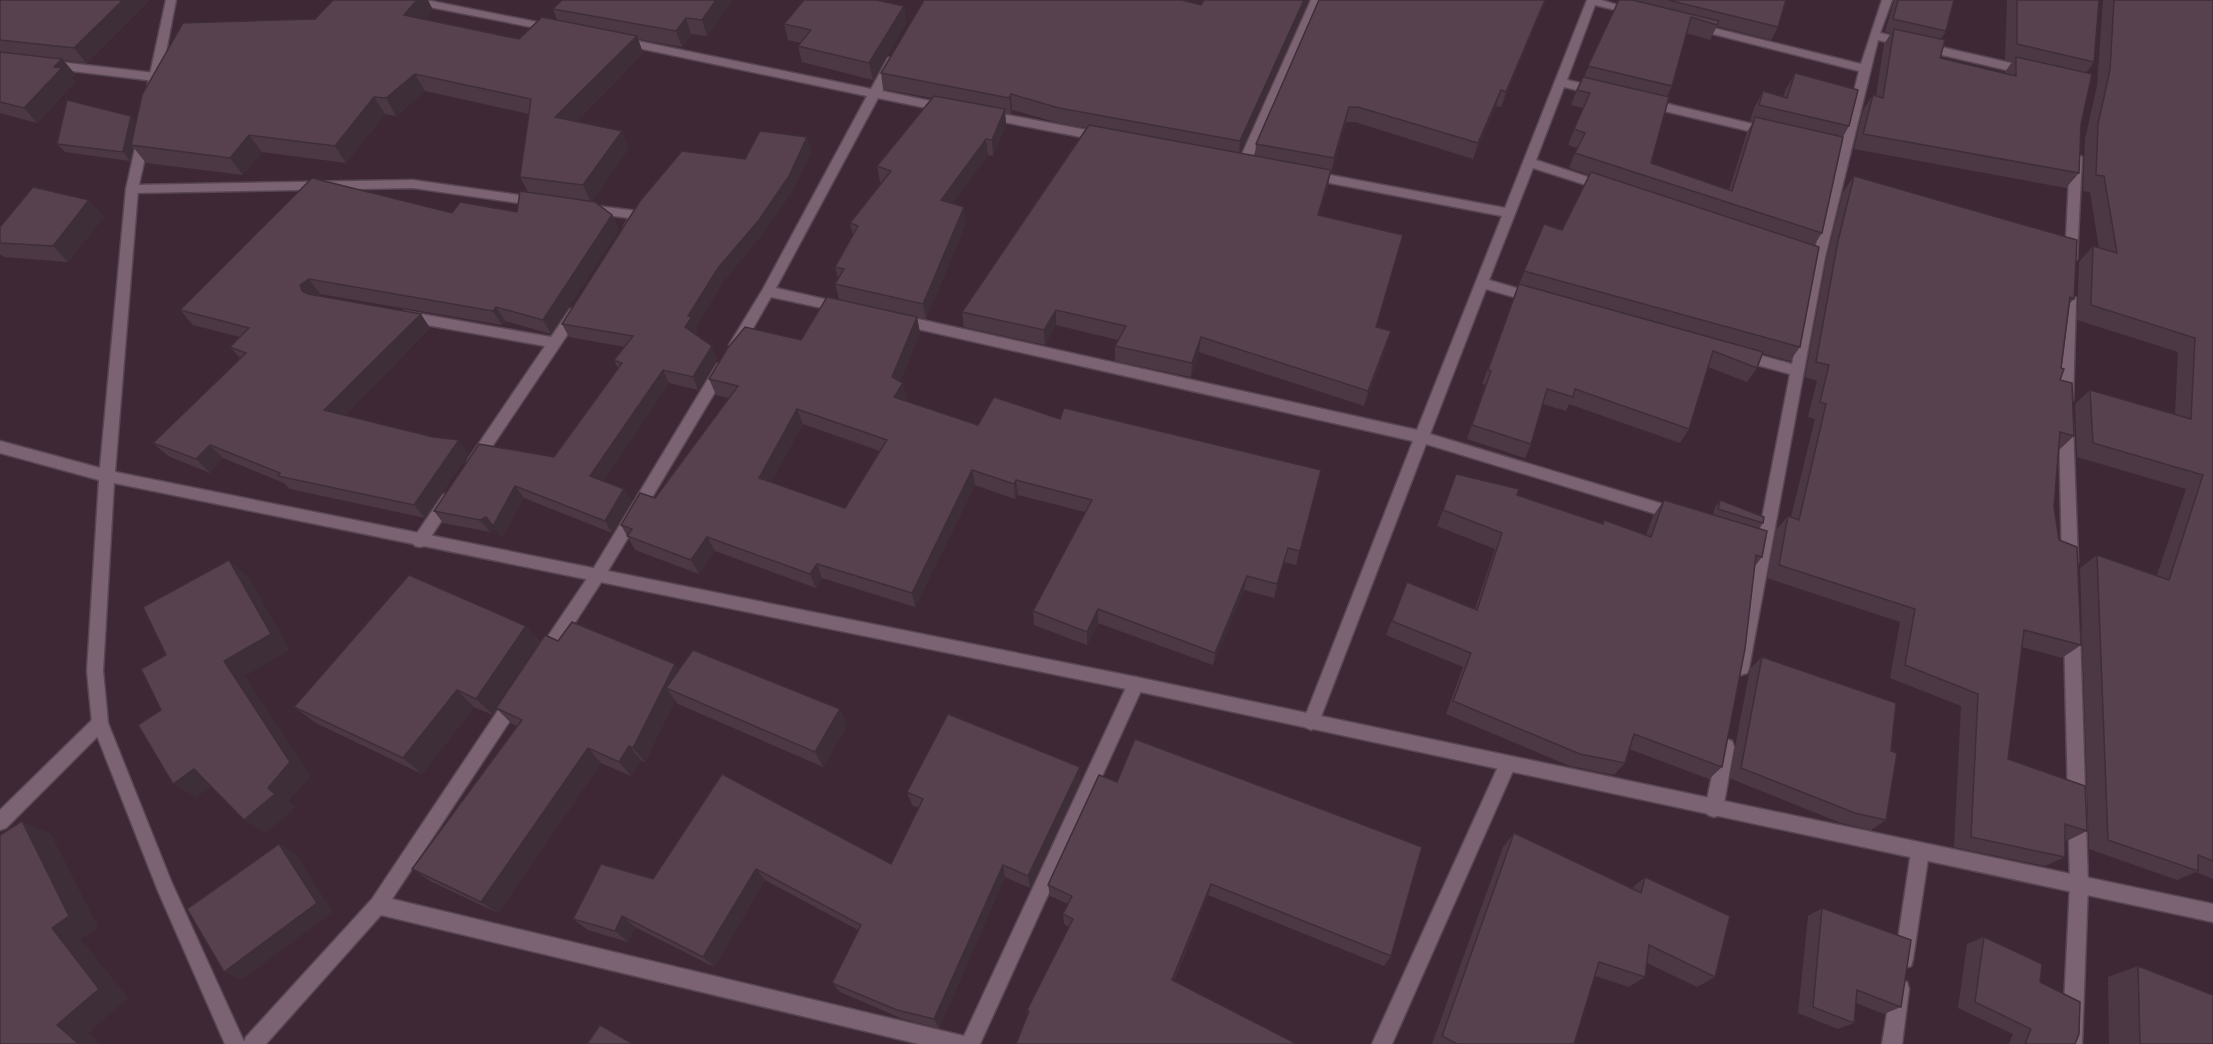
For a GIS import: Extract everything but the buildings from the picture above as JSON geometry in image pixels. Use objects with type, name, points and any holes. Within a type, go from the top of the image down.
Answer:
[{"type":"street","points":[[151,100],[171,0]]},
{"type":"street","points":[[409,0],[551,22],[570,32]]},
{"type":"street","points":[[1244,163],[1316,0]]},
{"type":"street","points":[[1311,722],[1592,0],[1649,15]]},
{"type":"street","points":[[1738,680],[1760,539],[1798,371],[1813,256],[1840,148],[1887,0]]},
{"type":"street","points":[[1683,23],[1866,69]]},
{"type":"street","points":[[1874,35],[2044,75]]},
{"type":"street","points":[[605,39],[954,109]]},
{"type":"street","points":[[537,666],[597,576],[768,291],[872,94],[900,47]]},
{"type":"street","points":[[33,63],[155,78]]},
{"type":"street","points":[[1560,82],[1606,93]]},
{"type":"street","points":[[1629,99],[1777,134]]},
{"type":"street","points":[[977,114],[1116,140]]},
{"type":"street","points":[[147,122],[132,189],[107,476],[95,671],[100,723],[164,885],[235,1044]]},
{"type":"street","points":[[2071,580],[2065,369],[2077,140]]},
{"type":"street","points":[[1529,162],[1618,191]]},
{"type":"street","points":[[1290,172],[1509,213]]},
{"type":"street","points":[[132,189],[412,184],[555,204]]},
{"type":"street","points":[[579,207],[638,215],[625,235]]},
{"type":"street","points":[[1482,283],[1550,302]]},
{"type":"street","points":[[768,291],[850,309]]},
{"type":"street","points":[[467,472],[580,304]]},
{"type":"street","points":[[390,314],[555,343]]},
{"type":"street","points":[[885,317],[1422,437],[1685,516]]},
{"type":"street","points":[[1730,352],[1798,371]]},
{"type":"street","points":[[0,447],[107,476],[1136,684],[2213,913]]},
{"type":"street","points":[[420,541],[453,492]]},
{"type":"street","points":[[2072,615],[2079,885],[2072,1044]]},
{"type":"street","points":[[970,1044],[1136,684]]},
{"type":"street","points":[[253,1044],[378,905],[524,686]]},
{"type":"street","points":[[0,822],[100,723]]},
{"type":"street","points":[[1714,808],[1730,727]]},
{"type":"street","points":[[1382,1044],[1508,764]]},
{"type":"street","points":[[1892,1044],[1920,852]]},
{"type":"street","points":[[378,905],[958,1044]]}]
